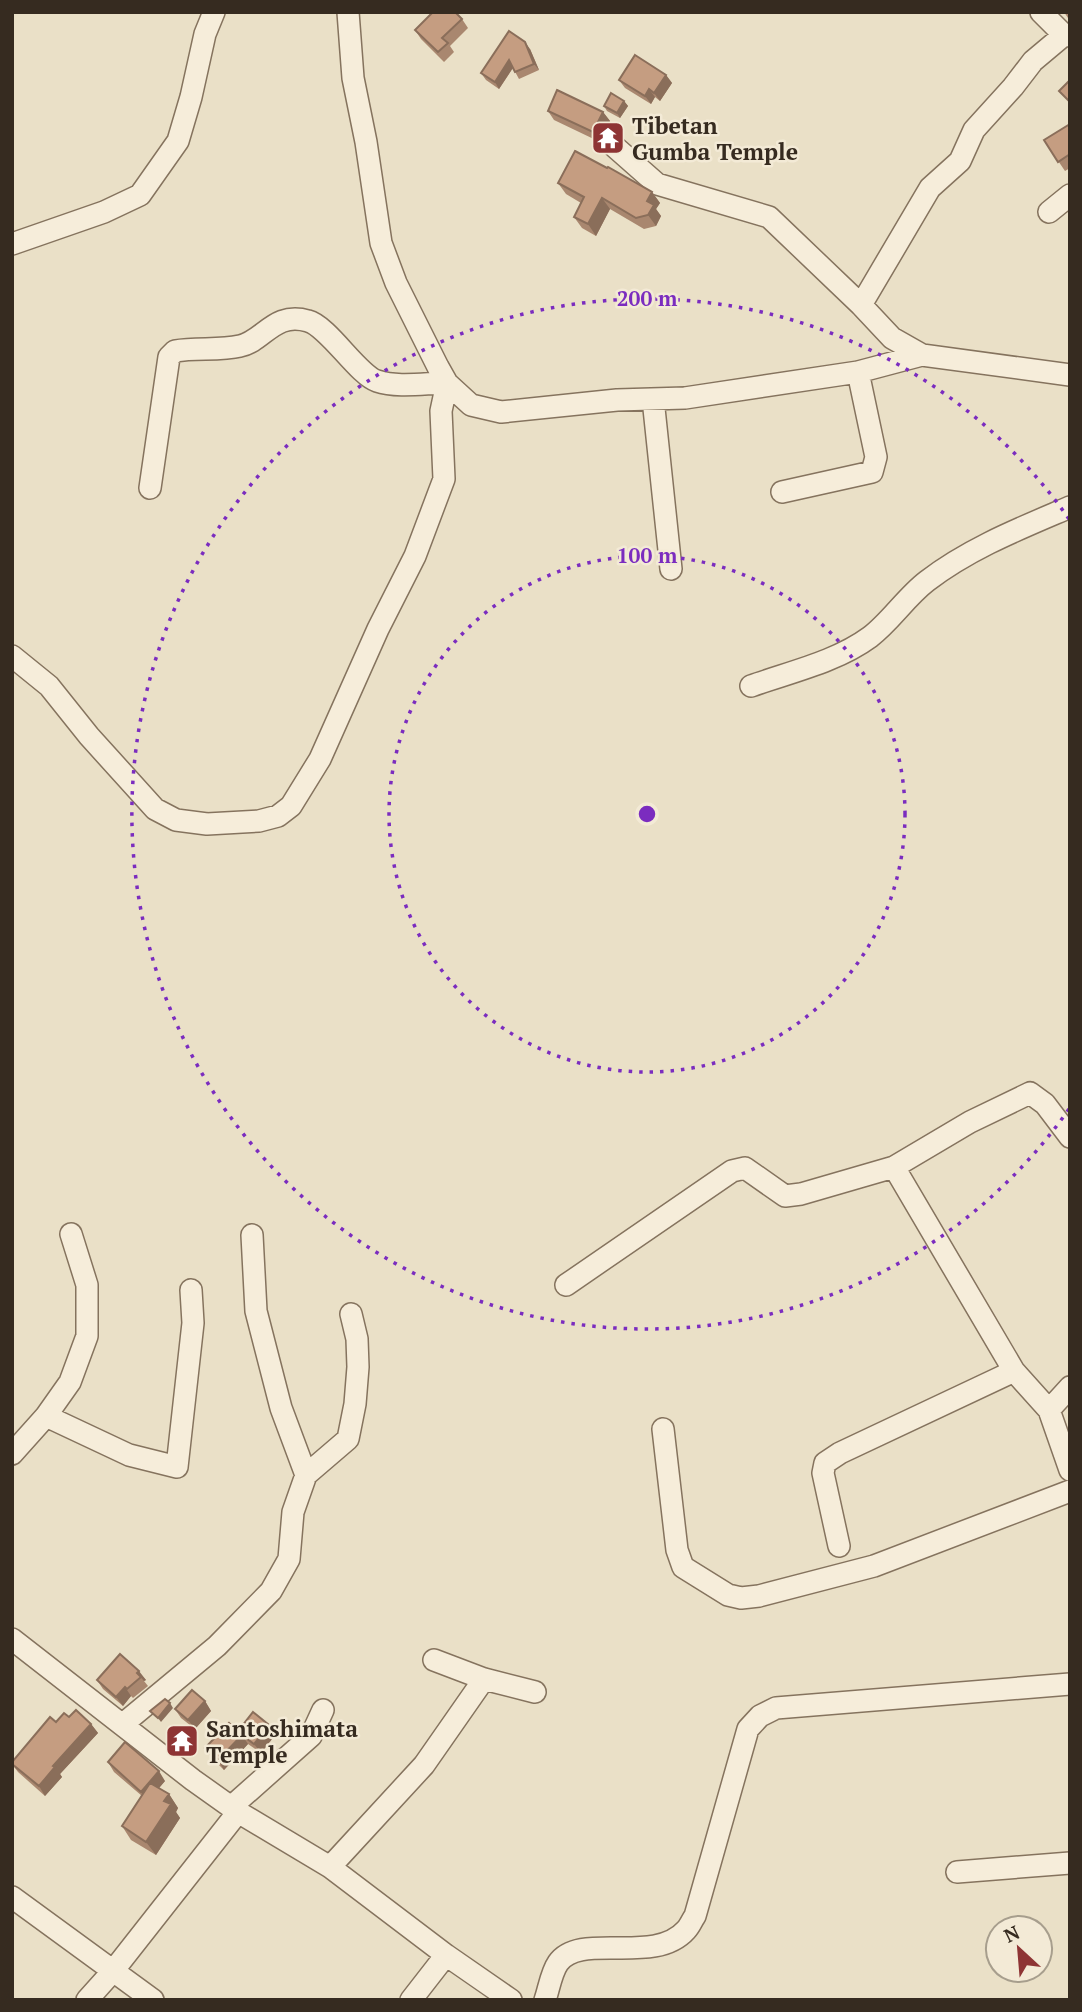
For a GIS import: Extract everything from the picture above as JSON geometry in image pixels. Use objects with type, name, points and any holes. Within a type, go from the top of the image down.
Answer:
[{"type":"street","points":[[12,244],[104,212],[140,195],[178,141],[205,34],[214,12]]},
{"type":"street","points":[[348,12],[353,78],[366,142],[381,243],[396,283],[447,383],[471,405],[500,412],[617,400],[685,398],[858,372],[922,355]]},
{"type":"street","points":[[861,305],[930,188],[960,161],[974,130],[1033,61],[1067,36],[1041,12]]},
{"type":"street","points":[[615,147],[657,184],[769,217],[892,338],[922,355],[1070,375]]},
{"type":"street","points":[[1049,212],[1070,195]]},
{"type":"street","points":[[149,488],[169,357],[175,351],[241,346],[272,325],[293,320],[310,321],[374,381],[389,384],[447,383]]},
{"type":"street","points":[[782,492],[872,472],[876,457],[858,372]]},
{"type":"street","points":[[12,656],[49,686],[89,736],[155,809],[176,820],[207,824],[259,821],[278,816],[291,806],[320,759],[378,629],[415,556],[444,479],[442,411],[447,383]]},
{"type":"street","points":[[653,399],[671,569]]},
{"type":"street","points":[[751,686],[835,656],[869,637],[926,582],[950,566],[984,545],[1070,507]]},
{"type":"street","points":[[566,1284],[732,1171],[745,1168],[785,1196],[802,1194],[894,1167],[970,1122],[1030,1093],[1045,1104],[1070,1137]]},
{"type":"street","points":[[894,1167],[1014,1371],[1049,1410],[1070,1471]]},
{"type":"street","points":[[12,1454],[46,1416],[70,1382],[87,1336],[87,1285],[71,1234]]},
{"type":"street","points":[[253,1235],[256,1311],[281,1408],[306,1475]]},
{"type":"street","points":[[46,1416],[129,1455],[177,1467],[193,1323],[191,1290]]},
{"type":"street","points":[[123,1724],[217,1646],[271,1591],[289,1559],[293,1512],[306,1475],[348,1439],[355,1404],[358,1367],[357,1339],[351,1314]]},
{"type":"street","points":[[839,1546],[823,1473],[825,1463],[840,1452],[1014,1371]]},
{"type":"street","points":[[1049,1410],[1070,1387]]},
{"type":"street","points":[[663,1429],[677,1549],[683,1567],[728,1595],[741,1598],[759,1596],[874,1566],[1070,1491]]},
{"type":"street","points":[[12,1639],[234,1810],[330,1867],[446,1955],[511,2000]]},
{"type":"street","points":[[434,1660],[484,1679],[535,1692]]},
{"type":"street","points":[[330,1867],[424,1765],[484,1679]]},
{"type":"street","points":[[545,2000],[557,1964],[567,1955],[581,1949],[642,1948],[665,1944],[686,1931],[695,1916],[748,1729],[760,1716],[776,1709],[1070,1684]]},
{"type":"street","points":[[87,2000],[113,1971],[234,1810],[311,1736],[323,1710]]},
{"type":"street","points":[[957,1872],[1070,1863]]},
{"type":"street","points":[[12,1897],[153,2000]]},
{"type":"street","points":[[411,2000],[446,1955]]},
{"type":"building","points":[[433,12],[455,12],[462,19],[442,38],[448,43],[438,52],[415,30]]},
{"type":"building","points":[[509,31],[525,42],[534,64],[515,72],[509,60],[495,82],[481,73]]},
{"type":"building","points":[[635,55],[666,75],[654,93],[649,89],[645,96],[619,80]]},
{"type":"building","points":[[1070,80],[1070,102],[1059,91]]},
{"type":"building","points":[[557,90],[603,112],[593,132],[548,111]]},
{"type":"building","points":[[611,93],[624,101],[617,113],[604,106]]},
{"type":"building","points":[[1070,124],[1070,154],[1058,162],[1044,140]]},
{"type":"building","points":[[575,151],[652,192],[647,201],[654,205],[648,215],[636,218],[602,198],[588,224],[574,217],[584,197],[558,183]]},
{"type":"building","points":[[120,1654],[139,1671],[137,1673],[141,1677],[127,1689],[125,1687],[116,1697],[97,1680]]},
{"type":"building","points":[[192,1690],[205,1701],[188,1720],[175,1709]]},
{"type":"building","points":[[165,1699],[170,1703],[158,1718],[150,1711]]},
{"type":"building","points":[[76,1710],[91,1724],[53,1766],[55,1767],[39,1786],[12,1762],[50,1717],[56,1722],[64,1713],[69,1717]]},
{"type":"building","points":[[253,1712],[269,1725],[254,1744],[242,1735],[218,1760],[205,1748],[229,1723],[238,1731]]},
{"type":"building","points":[[125,1742],[159,1771],[141,1792],[108,1762]]},
{"type":"building","points":[[150,1783],[169,1794],[164,1801],[171,1804],[146,1842],[122,1826]]},
{"type":"place","name":"Tibetan Gumba Temple","points":[[608,138]]},
{"type":"place","name":"Santoshimata Temple","points":[[182,1741]]}]
